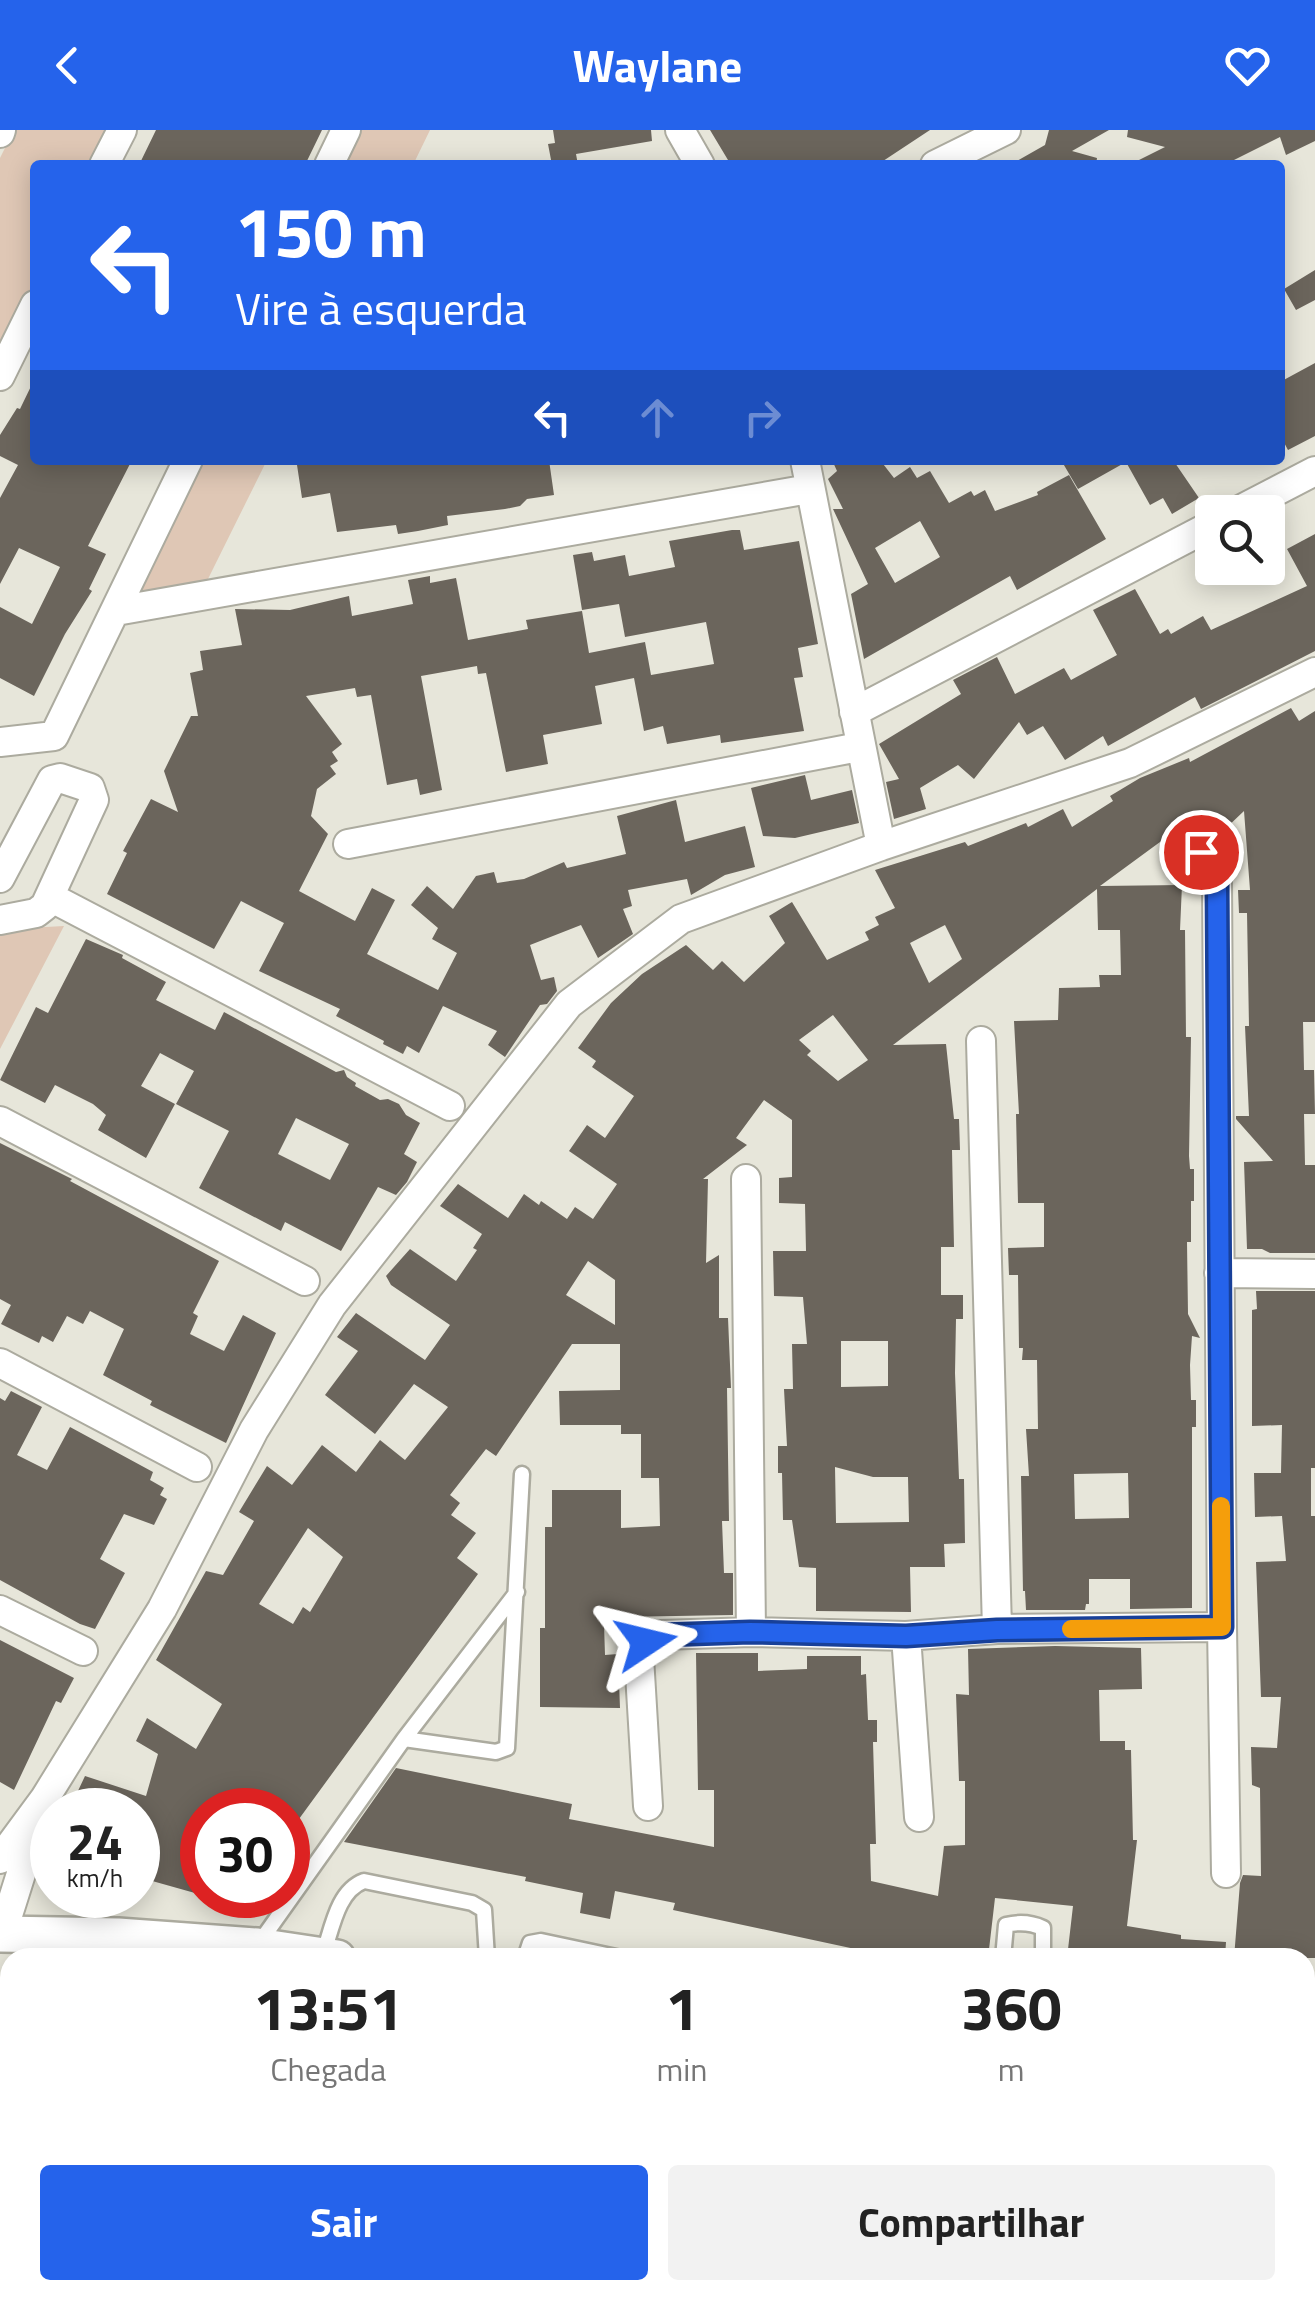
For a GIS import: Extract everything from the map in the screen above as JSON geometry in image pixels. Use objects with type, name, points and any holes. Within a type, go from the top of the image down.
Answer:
[{"type":"street","points":[[107,160],[122,130]]},
{"type":"street","points":[[332,160],[346,130]]},
{"type":"street","points":[[680,130],[697,160]]},
{"type":"street","points":[[945,160],[1006,130]]},
{"type":"street","points":[[0,376],[30,315]]},
{"type":"street","points":[[0,742],[54,736],[186,465]]},
{"type":"street","points":[[806,465],[859,747],[882,846]]},
{"type":"street","points":[[1269,495],[1315,471]]},
{"type":"street","points":[[116,610],[810,489]]},
{"type":"street","points":[[854,712],[1195,534]]},
{"type":"street","points":[[51,1788],[162,1609],[254,1430],[332,1305],[568,1004],[681,919],[1130,763],[1315,672]]},
{"type":"street","points":[[348,844],[859,747]]},
{"type":"street","points":[[0,878],[52,780],[60,778],[86,785],[94,800],[52,898],[36,913],[0,920]]},
{"type":"street","points":[[1201,852],[1217,881],[1226,1872]]},
{"type":"street","points":[[52,898],[450,1106]]},
{"type":"street","points":[[981,1041],[997,1630]]},
{"type":"street","points":[[0,1121],[306,1280]]},
{"type":"street","points":[[746,1180],[750,1632]]},
{"type":"street","points":[[1219,1272],[1315,1274]]},
{"type":"street","points":[[0,1363],[197,1467]]},
{"type":"street","points":[[0,1610],[82,1651]]},
{"type":"street","points":[[648,1806],[639,1657],[646,1642],[661,1635],[750,1632],[906,1636],[997,1630],[1222,1627]]},
{"type":"street","points":[[906,1636],[918,1817]]},
{"type":"street","points":[[0,1859],[30,1818]]},
{"type":"street","points":[[30,1844],[1,1934],[118,1936],[271,1948]]},
{"type":"lane","points":[[404,1739],[496,1752],[507,1748],[522,1474]]},
{"type":"lane","points":[[256,1946],[404,1739],[517,1592]]},
{"type":"lane","points":[[332,1948],[345,1894],[364,1881],[472,1903],[484,1910],[486,1948]]},
{"type":"lane","points":[[1003,1948],[1006,1925],[1034,1924],[1043,1928],[1043,1948]]},
{"type":"lane","points":[[529,1948],[530,1943],[541,1941],[574,1948]]},
{"type":"shaded area","points":[[14,130],[113,130],[98,160],[30,160],[30,296],[0,356],[0,158]]},
{"type":"shaded area","points":[[357,130],[430,130],[415,160],[343,160]]},
{"type":"shaded area","points":[[196,465],[265,465],[207,581],[143,594],[138,585]]},
{"type":"shaded area","points":[[64,926],[0,1049],[0,935],[27,928]]},
{"type":"building","points":[[156,130],[322,130],[307,160],[141,160]]},
{"type":"building","points":[[553,130],[651,130],[652,141],[576,154],[577,160],[551,160],[548,144],[555,143]]},
{"type":"building","points":[[710,130],[930,130],[885,160],[728,160]]},
{"type":"building","points":[[1049,130],[1109,130],[1072,151],[1097,160],[1019,160],[1045,145]]},
{"type":"building","points":[[1128,130],[1315,130],[1315,141],[1286,155],[1280,137],[1234,160],[1139,160],[1165,147],[1127,137]]},
{"type":"building","points":[[1315,270],[1315,300],[1296,310],[1285,288]]},
{"type":"building","points":[[1315,363],[1315,436],[1288,450],[1285,444],[1285,379]]},
{"type":"building","points":[[30,388],[30,465],[129,465],[88,546],[106,554],[89,589],[92,591],[34,696],[0,678],[0,607],[32,624],[60,567],[19,548],[0,584],[0,498],[18,465],[0,456],[0,435]]},
{"type":"building","points":[[297,465],[550,465],[554,495],[527,499],[520,506],[505,509],[447,516],[448,525],[398,534],[396,525],[337,532],[330,493],[302,498]]},
{"type":"building","points":[[834,465],[884,465],[894,478],[910,467],[917,478],[930,471],[949,503],[971,491],[974,496],[985,490],[995,511],[1038,495],[1037,492],[1069,475],[1106,539],[1017,590],[1010,576],[864,659],[851,594],[868,584],[833,509],[843,509],[828,479],[837,471]],"holes":[[[920,521],[940,557],[895,583],[875,548]]]},
{"type":"building","points":[[1064,465],[1121,465],[1078,489]]},
{"type":"building","points":[[1128,465],[1176,465],[1197,495],[1195,500],[1172,514],[1163,498],[1150,505]]},
{"type":"building","points":[[740,530],[744,550],[799,541],[818,644],[798,648],[803,677],[794,678],[804,731],[721,743],[720,735],[667,744],[663,726],[644,731],[634,678],[595,686],[602,724],[543,735],[548,764],[506,772],[486,673],[478,674],[477,666],[421,676],[442,790],[420,795],[417,779],[387,785],[371,695],[357,697],[355,688],[306,696],[342,744],[332,752],[338,761],[330,766],[336,774],[317,789],[311,816],[328,834],[299,891],[355,921],[372,888],[395,900],[367,954],[438,990],[457,953],[432,939],[438,928],[411,905],[427,886],[453,909],[476,876],[494,872],[497,883],[524,879],[564,862],[567,868],[626,854],[617,816],[676,800],[685,842],[745,826],[755,867],[725,875],[691,895],[687,879],[628,890],[632,906],[623,909],[633,934],[598,958],[581,925],[530,945],[541,980],[554,977],[557,991],[547,1004],[540,1005],[505,1057],[488,1045],[497,1031],[443,1006],[419,1053],[407,1046],[403,1054],[336,1016],[340,1009],[259,971],[284,923],[241,901],[214,949],[107,894],[127,853],[123,851],[151,799],[178,812],[164,771],[191,716],[198,716],[190,673],[203,670],[200,651],[242,645],[235,609],[290,610],[349,596],[352,616],[413,604],[408,580],[430,576],[430,583],[456,578],[468,640],[528,629],[526,620],[582,611],[589,653],[645,642],[651,675],[714,664],[706,622],[625,637],[619,604],[582,610],[573,555],[592,552],[594,561],[625,555],[629,576],[675,567],[669,541]]},
{"type":"building","points":[[1315,534],[1315,651],[1201,709],[1195,697],[1108,746],[1103,736],[1065,760],[1043,726],[1027,735],[1019,722],[974,779],[958,765],[920,788],[926,809],[894,819],[886,782],[899,779],[879,744],[961,694],[953,680],[997,657],[1015,694],[1064,668],[1071,680],[1117,655],[1093,610],[1135,589],[1160,634],[1168,629],[1171,634],[1203,616],[1211,630],[1307,586],[1287,549]]},
{"type":"building","points":[[1291,708],[1299,721],[1315,711],[1315,1022],[1303,1022],[1304,1070],[1314,1070],[1315,1114],[1304,1114],[1305,1165],[1315,1165],[1315,1253],[1247,1249],[1244,1162],[1273,1161],[1236,1119],[1249,1116],[1245,1026],[1249,1026],[1247,913],[1239,913],[1238,890],[1250,890],[1244,811],[1224,830],[1207,814],[1160,842],[1100,886],[1182,885],[1180,930],[1185,930],[1186,1037],[1191,1037],[1189,1156],[1190,1169],[1194,1169],[1191,1242],[1187,1242],[1188,1314],[1200,1338],[1192,1336],[1190,1365],[1191,1400],[1196,1400],[1196,1427],[1192,1427],[1192,1608],[1130,1609],[1130,1579],[1089,1579],[1089,1604],[1085,1610],[1026,1610],[1023,1591],[1021,1476],[1029,1476],[1026,1429],[1038,1429],[1037,1360],[1022,1360],[1018,1275],[1009,1275],[1008,1248],[1044,1247],[1044,1203],[1018,1203],[1014,1021],[1058,1020],[1059,988],[1100,987],[1099,975],[1121,975],[1120,930],[1098,930],[1097,889],[893,1045],[946,1044],[954,1119],[959,1119],[960,1150],[952,1150],[954,1247],[941,1247],[941,1295],[963,1295],[963,1319],[956,1319],[955,1373],[965,1543],[944,1544],[945,1567],[910,1567],[911,1612],[816,1611],[816,1568],[799,1567],[792,1520],[783,1520],[778,1446],[787,1446],[784,1389],[793,1389],[792,1344],[807,1344],[803,1297],[774,1296],[773,1251],[806,1251],[805,1204],[779,1203],[779,1178],[792,1177],[792,1120],[764,1100],[736,1138],[747,1145],[703,1179],[708,1179],[706,1263],[719,1255],[719,1318],[728,1318],[729,1521],[722,1521],[724,1573],[733,1573],[733,1615],[618,1617],[618,1623],[604,1624],[605,1655],[618,1654],[620,1708],[540,1707],[545,1527],[552,1527],[552,1490],[621,1490],[621,1528],[660,1526],[659,1478],[641,1478],[641,1434],[621,1434],[621,1425],[560,1425],[559,1391],[620,1390],[620,1344],[572,1344],[496,1456],[486,1449],[450,1495],[460,1503],[451,1515],[476,1533],[457,1558],[478,1574],[310,1804],[310,1788],[180,1788],[180,1889],[160,1883],[160,1788],[148,1788],[158,1754],[136,1741],[147,1718],[196,1749],[222,1704],[156,1660],[206,1571],[223,1575],[254,1521],[239,1512],[267,1466],[292,1485],[322,1445],[356,1472],[380,1440],[405,1460],[448,1407],[414,1384],[375,1434],[325,1395],[358,1351],[337,1337],[356,1313],[425,1360],[450,1325],[391,1285],[386,1276],[410,1249],[456,1281],[477,1250],[473,1248],[482,1234],[440,1206],[458,1184],[508,1218],[524,1194],[567,1219],[575,1207],[593,1219],[617,1184],[569,1151],[587,1125],[605,1138],[634,1096],[592,1067],[596,1061],[578,1048],[611,1003],[642,974],[686,945],[713,970],[722,961],[744,982],[785,943],[769,916],[792,902],[827,960],[869,940],[865,932],[879,925],[875,917],[895,908],[875,870],[965,842],[968,846],[1026,823],[1028,827],[1063,809],[1072,827],[1140,778],[1189,758],[1190,762]],"holes":[[[945,925],[962,959],[929,983],[910,943]],[[833,1015],[868,1060],[838,1081],[807,1055],[811,1051],[799,1040]],[[588,1261],[615,1280],[615,1325],[566,1295]],[[841,1341],[888,1341],[888,1386],[841,1387]],[[835,1467],[873,1477],[908,1477],[909,1522],[836,1523]],[[1128,1473],[1129,1518],[1075,1519],[1074,1474]],[[308,1528],[343,1557],[310,1612],[303,1607],[293,1624],[259,1604]]]},
{"type":"building","points":[[805,775],[811,800],[852,790],[859,823],[795,838],[763,836],[751,788]]},
{"type":"building","points":[[86,939],[123,955],[122,958],[166,982],[156,1000],[215,1030],[224,1012],[336,1072],[344,1070],[355,1086],[380,1100],[399,1104],[406,1115],[420,1123],[404,1154],[417,1162],[396,1195],[378,1187],[341,1251],[285,1222],[281,1231],[199,1188],[229,1131],[176,1104],[194,1071],[160,1053],[141,1086],[175,1104],[146,1158],[98,1130],[106,1115],[93,1104],[55,1085],[45,1103],[0,1080],[36,1007],[48,1013]],"holes":[[[296,1118],[349,1144],[330,1180],[278,1154]]]},
{"type":"building","points":[[0,1143],[219,1261],[193,1313],[198,1316],[190,1334],[224,1351],[243,1315],[276,1333],[226,1443],[150,1405],[152,1401],[103,1375],[124,1329],[90,1311],[83,1324],[67,1316],[53,1342],[42,1336],[39,1343],[1,1324],[11,1305],[0,1299]]},
{"type":"building","points":[[1256,1291],[1315,1291],[1315,1468],[1311,1468],[1311,1516],[1315,1516],[1315,1948],[1235,1948],[1240,1883],[1243,1875],[1261,1876],[1260,1788],[1252,1785],[1251,1747],[1277,1748],[1281,1697],[1261,1697],[1256,1562],[1286,1561],[1282,1516],[1255,1517],[1254,1473],[1281,1473],[1282,1425],[1252,1426],[1252,1310],[1257,1309]]},
{"type":"building","points":[[11,1391],[42,1407],[17,1455],[47,1470],[70,1427],[153,1472],[150,1480],[164,1488],[160,1495],[167,1499],[154,1525],[124,1514],[100,1559],[125,1573],[95,1629],[0,1580],[0,1398],[5,1401]]},
{"type":"building","points":[[0,1640],[74,1678],[61,1703],[56,1701],[14,1790],[0,1782]]},
{"type":"building","points":[[1141,1648],[1142,1689],[1099,1690],[1100,1741],[1125,1741],[1125,1750],[1131,1750],[1133,1840],[1137,1840],[1127,1926],[1181,1935],[1181,1939],[1226,1942],[1226,1948],[1068,1948],[1073,1906],[995,1898],[989,1948],[850,1948],[673,1910],[675,1903],[615,1891],[610,1919],[580,1913],[583,1893],[525,1881],[526,1877],[344,1842],[396,1768],[572,1804],[569,1819],[714,1847],[714,1790],[698,1790],[696,1653],[758,1653],[758,1671],[807,1669],[807,1656],[861,1656],[861,1675],[866,1674],[868,1720],[877,1720],[877,1742],[873,1742],[876,1844],[870,1844],[871,1881],[938,1896],[944,1846],[965,1845],[965,1781],[959,1781],[956,1694],[969,1695],[968,1649]]},
{"type":"building","points":[[85,1776],[122,1788],[79,1788]]},
{"type":"slow traffic","points":[[1071,1629],[1222,1627],[1221,1506]]},
{"type":"route","points":[[646,1642],[661,1635],[750,1632],[906,1636],[997,1630],[1222,1627],[1217,881],[1201,852]]}]
